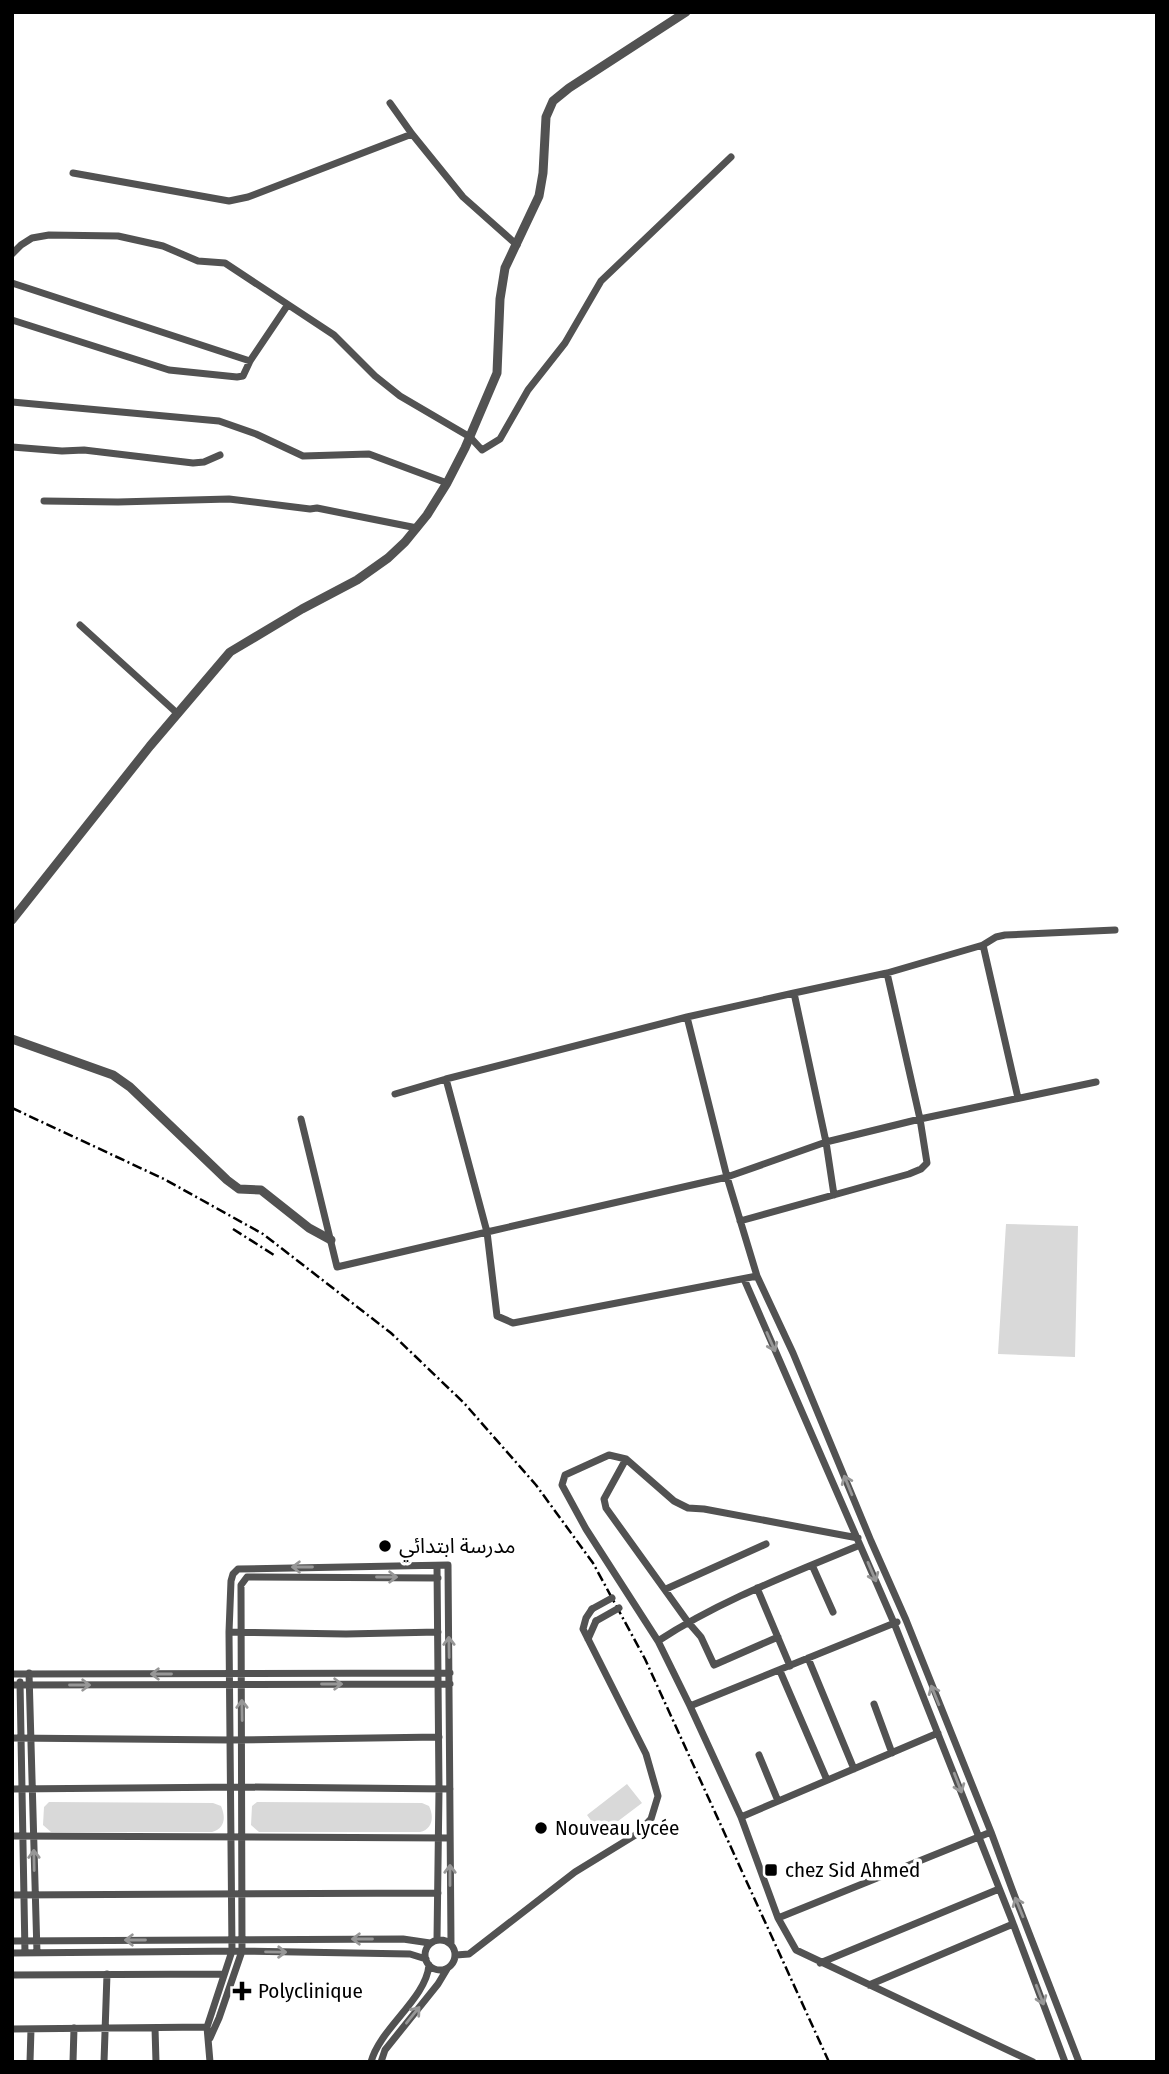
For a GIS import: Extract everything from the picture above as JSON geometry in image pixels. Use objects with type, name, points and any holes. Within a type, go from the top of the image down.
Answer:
[{"type":"street","points":[[12,920],[230,652],[357,580],[388,558],[417,528],[447,483],[497,373],[500,299],[505,268],[539,197],[546,117],[553,102],[569,88],[686,12]]},
{"type":"street","points":[[390,103],[464,197],[517,244]]},
{"type":"street","points":[[73,173],[229,201],[248,197],[412,134]]},
{"type":"street","points":[[12,254],[32,238],[49,235],[118,236],[163,246],[198,261],[225,263],[334,334],[400,397],[470,437],[482,450],[500,439],[528,390],[565,343],[601,281],[731,158]]},
{"type":"street","points":[[12,284],[250,361]]},
{"type":"street","points":[[12,320],[169,370],[237,377],[243,376],[250,361],[288,306]]},
{"type":"street","points":[[12,402],[219,421],[256,434],[303,456],[369,454],[447,483]]},
{"type":"street","points":[[12,447],[84,450],[193,463],[204,462],[220,454]]},
{"type":"street","points":[[44,501],[229,499],[317,508],[417,528]]},
{"type":"street","points":[[80,625],[178,714]]},
{"type":"street","points":[[394,1094],[687,1017],[887,973],[983,945],[996,937],[1115,930]]},
{"type":"street","points":[[983,945],[1018,1098]]},
{"type":"street","points":[[740,1221],[909,1174],[927,1163],[920,1119],[887,973]]},
{"type":"street","points":[[793,993],[826,1142],[834,1195]]},
{"type":"street","points":[[687,1017],[727,1177],[757,1276],[793,1353],[906,1620],[1079,2062]]},
{"type":"street","points":[[12,1039],[113,1075],[130,1087],[233,1185],[239,1189],[261,1190],[309,1228],[331,1240]]},
{"type":"street","points":[[446,1079],[487,1232],[497,1316],[513,1324],[757,1276]]},
{"type":"street","points":[[301,1119],[337,1267],[727,1177],[826,1142],[920,1119],[1096,1082]]},
{"type":"street","points":[[744,1279],[894,1623],[1065,2062]]},
{"type":"street","points":[[871,1541],[859,1541],[717,1511],[688,1508],[674,1501],[626,1460],[609,1455],[565,1475],[562,1485],[586,1529],[657,1641],[690,1706],[741,1817],[778,1918],[796,1951],[1033,2062]]},
{"type":"street","points":[[626,1460],[604,1499],[606,1508],[701,1637],[714,1665],[778,1637]]},
{"type":"street","points":[[657,1641],[688,1622],[859,1541]]},
{"type":"street","points":[[666,1589],[766,1544]]},
{"type":"street","points":[[812,1565],[833,1612]]},
{"type":"street","points":[[371,2062],[379,2044],[429,1972],[426,1950],[434,1941],[439,1926],[437,1566]]},
{"type":"street","points":[[210,2062],[207,2027],[232,1951],[229,1632],[233,1574],[238,1569],[448,1566],[451,1943],[456,1955],[454,1963],[385,2050],[381,2062]]},
{"type":"street","points":[[208,2042],[242,1951],[241,1585],[247,1577],[438,1578]]},
{"type":"street","points":[[757,1588],[790,1666]]},
{"type":"street","points":[[456,1955],[470,1954],[575,1872],[637,1834],[651,1819],[658,1796],[646,1754],[583,1629],[592,1609],[625,1591]]},
{"type":"street","points":[[588,1639],[596,1621],[632,1601]]},
{"type":"street","points":[[690,1706],[906,1620]]},
{"type":"street","points":[[229,1632],[438,1632]]},
{"type":"street","points":[[808,1658],[854,1769]]},
{"type":"street","points":[[780,1671],[827,1780]]},
{"type":"street","points":[[25,1953],[22,1738],[16,1674],[450,1673]]},
{"type":"street","points":[[29,1674],[37,1953]]},
{"type":"street","points":[[17,1685],[450,1684]]},
{"type":"street","points":[[874,1704],[891,1753]]},
{"type":"street","points":[[741,1817],[938,1733]]},
{"type":"street","points":[[12,1738],[242,1740],[439,1737]]},
{"type":"street","points":[[759,1755],[778,1801]]},
{"type":"street","points":[[230,1804],[242,1787]]},
{"type":"street","points":[[12,1789],[450,1789]]},
{"type":"street","points":[[778,1918],[991,1832]]},
{"type":"street","points":[[12,1836],[450,1838]]},
{"type":"street","points":[[820,1963],[999,1889]]},
{"type":"street","points":[[12,1895],[438,1893]]},
{"type":"street","points":[[869,1986],[1013,1924]]},
{"type":"street","points":[[12,1941],[442,1939],[451,1943]]},
{"type":"street","points":[[12,1953],[242,1951],[410,1954],[438,1970],[447,1969]]},
{"type":"street","points":[[1027,1960],[1039,1958]]},
{"type":"street","points":[[104,2062],[107,1974]]},
{"type":"street","points":[[12,1975],[224,1974]]},
{"type":"street","points":[[12,2029],[207,2027]]},
{"type":"street","points":[[73,2062],[74,2028]]},
{"type":"street","points":[[155,2028],[156,2062]]},
{"type":"street","points":[[30,2062],[31,2029]]},
{"type":"shaded area","points":[[1006,1224],[1078,1226],[1075,1357],[998,1354]]},
{"type":"shaded area","points":[[627,1784],[642,1803],[601,1834],[587,1815]]},
{"type":"shaded area","points":[[49,1802],[213,1803],[221,1806],[224,1818],[220,1828],[212,1832],[51,1832],[43,1825],[44,1807]]},
{"type":"shaded area","points":[[257,1802],[422,1803],[429,1806],[432,1818],[428,1828],[420,1832],[259,1832],[251,1825],[252,1806]]},
{"type":"railway","points":[[12,1108],[164,1179],[263,1234],[391,1333],[464,1403],[536,1485],[593,1563],[645,1659],[829,2062]]},
{"type":"railway","points":[[233,1229],[274,1255]]},
{"type":"place","name":"مدرسة ابتدائي","points":[[385,1546]]},
{"type":"place","name":"Nouveau lycée","points":[[541,1828]]},
{"type":"place","name":"chez Sid Ahmed","points":[[771,1870]]},
{"type":"place","name":"Polyclinique","points":[[242,1991]]}]
